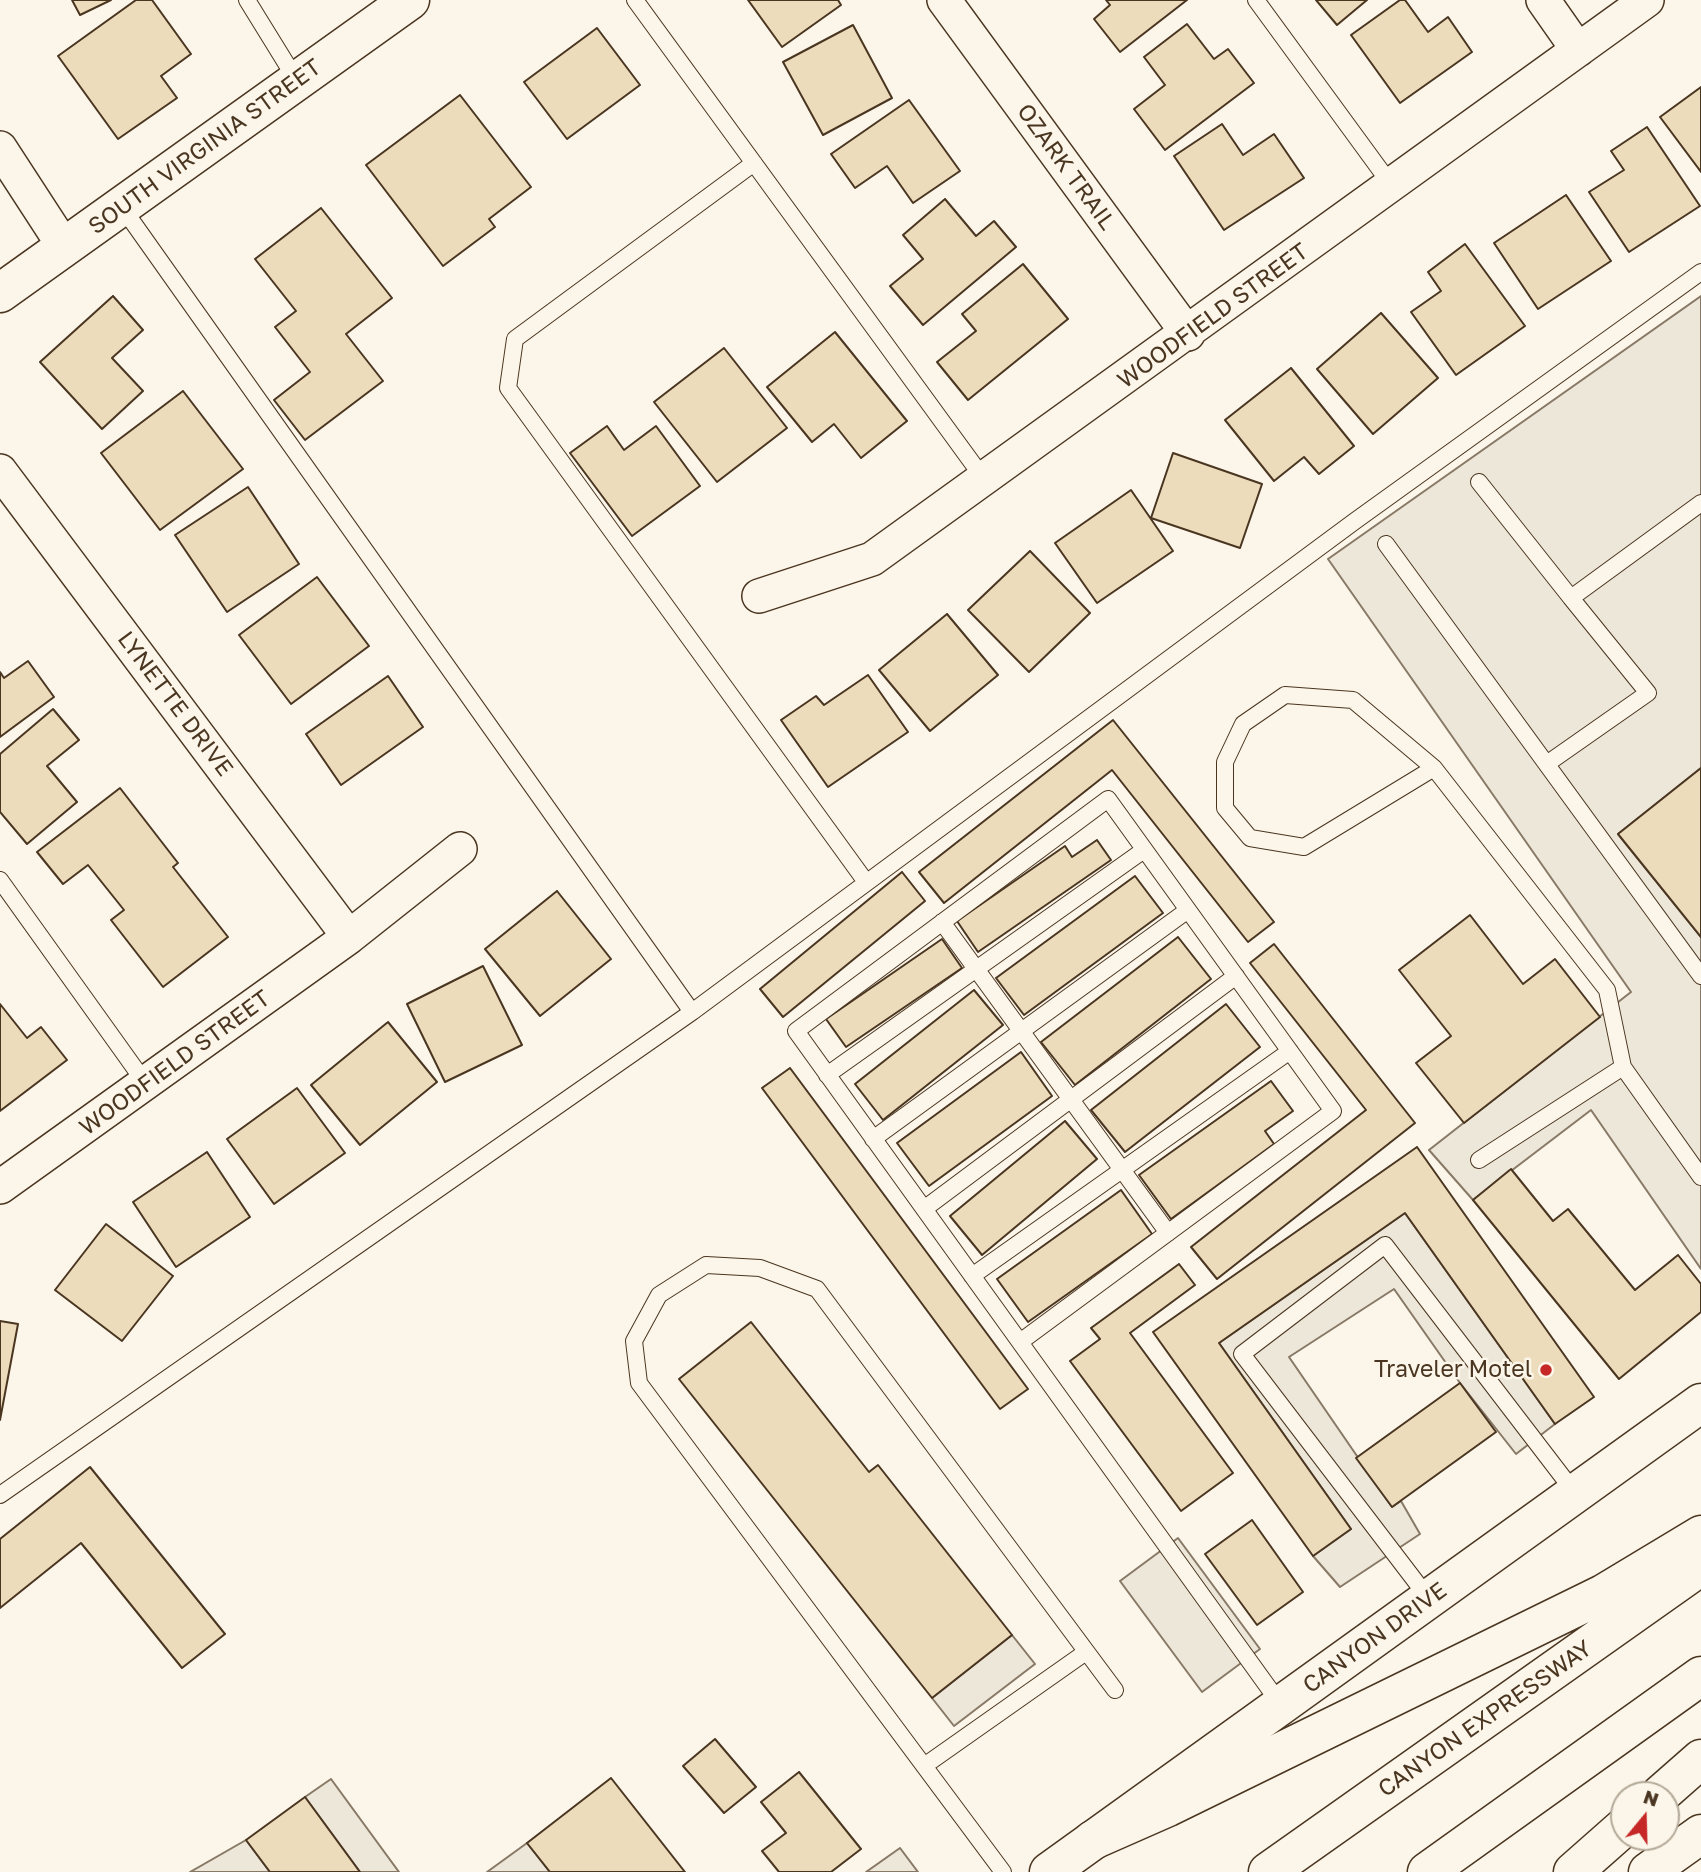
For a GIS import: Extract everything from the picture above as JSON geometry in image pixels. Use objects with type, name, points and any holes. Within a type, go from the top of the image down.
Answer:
[{"type":"main road","name":"SOUTH VIRGINIA STREET","points":[[0,293],[410,0]]},
{"type":"main road","name":"CANYON DRIVE","points":[[1049,1872],[1701,1403]]},
{"type":"main road","points":[[1093,1840],[1168,1807],[1603,1594],[1701,1535]]},
{"type":"main road","name":"CANYON EXPRESSWAY","points":[[1268,1872],[1701,1566]]},
{"type":"main road","points":[[1427,1872],[1701,1676]]},
{"type":"main road","points":[[1676,1781],[1701,1759]]},
{"type":"main road","points":[[1648,1872],[1701,1834]]},
{"type":"main road","points":[[1573,1872],[1610,1839]]},
{"type":"street","name":"OZARK TRAIL","points":[[944,0],[1188,334]]},
{"type":"street","points":[[1543,0],[1578,50]]},
{"type":"street","name":"WOODFIELD STREET","points":[[759,596],[872,559],[1188,334],[1647,0]]},
{"type":"street","points":[[0,148],[65,248]]},
{"type":"street","name":"LYNETTE DRIVE","points":[[0,471],[349,937]]},
{"type":"street","name":"WOODFIELD STREET","points":[[0,1187],[349,937],[460,849]]},
{"type":"lane","points":[[247,0],[298,81]]},
{"type":"lane","points":[[635,0],[984,479]]},
{"type":"lane","points":[[1256,0],[1392,186]]},
{"type":"lane","points":[[754,163],[515,339],[508,388],[866,882]]},
{"type":"lane","points":[[122,207],[692,1012]]},
{"type":"lane","points":[[0,1495],[692,1012],[1355,520],[1701,272]]},
{"type":"lane","points":[[1479,482],[1648,693],[1548,763]]},
{"type":"lane","points":[[1572,598],[1701,503]]},
{"type":"lane","points":[[1386,544],[1701,976]]},
{"type":"lane","points":[[1434,768],[1304,847],[1250,838],[1225,808],[1225,762],[1243,724],[1284,695],[1353,700],[1434,768],[1606,990],[1623,1067],[1701,1177]]},
{"type":"lane","points":[[1020,1342],[1333,1111],[1108,799],[796,1031],[1281,1705]]},
{"type":"lane","points":[[827,1075],[1144,850]]},
{"type":"lane","points":[[0,880],[146,1084]]},
{"type":"lane","points":[[873,1139],[1188,911]]},
{"type":"lane","points":[[942,922],[1168,1233]]},
{"type":"lane","points":[[924,1209],[1236,976]]},
{"type":"lane","points":[[972,1276],[1290,1051]]},
{"type":"lane","points":[[1479,1160],[1623,1067]]},
{"type":"lane","points":[[1429,1599],[1242,1354],[1385,1245],[1575,1493]]},
{"type":"lane","points":[[1003,1872],[639,1384],[634,1341],[659,1295],[706,1265],[760,1269],[817,1289],[1115,1690]]},
{"type":"lane","points":[[924,1766],[1086,1651]]},
{"type":"shaded area","points":[[1701,296],[1701,768],[1618,834],[1701,937],[1701,1269],[1591,1110],[1473,1200],[1429,1150],[1631,992],[1328,559]]},
{"type":"shaded area","points":[[1405,1213],[1555,1424],[1516,1454],[1460,1383],[1394,1289],[1289,1357],[1392,1507],[1401,1501],[1420,1534],[1340,1587],[1313,1556],[1351,1529],[1219,1343]]},
{"type":"shaded area","points":[[1178,1538],[1260,1649],[1202,1692],[1120,1581]]},
{"type":"shaded area","points":[[1012,1635],[1035,1664],[954,1726],[932,1698]]},
{"type":"shaded area","points":[[331,1779],[399,1872],[360,1872],[305,1797]]},
{"type":"shaded area","points":[[246,1840],[270,1872],[190,1872]]},
{"type":"shaded area","points":[[527,1843],[550,1872],[487,1872]]},
{"type":"shaded area","points":[[900,1848],[918,1872],[866,1872]]},
{"type":"building","points":[[72,0],[111,0],[80,15]]},
{"type":"building","points":[[136,0],[152,0],[191,54],[161,76],[177,98],[118,139],[58,56]]},
{"type":"building","points":[[748,0],[838,0],[841,5],[782,47]]},
{"type":"building","points":[[1106,0],[1187,0],[1120,52],[1094,19],[1110,5]]},
{"type":"building","points":[[1316,0],[1367,0],[1337,25]]},
{"type":"building","points":[[1400,0],[1405,0],[1428,32],[1448,17],[1472,52],[1400,103],[1351,35]]},
{"type":"building","points":[[1187,24],[1214,59],[1228,49],[1254,83],[1165,150],[1134,109],[1165,85],[1144,57]]},
{"type":"building","points":[[853,25],[892,98],[823,135],[783,62]]},
{"type":"building","points":[[597,28],[640,85],[567,139],[524,82]]},
{"type":"building","points":[[1701,87],[1701,172],[1660,117]]},
{"type":"building","points":[[460,95],[531,187],[489,219],[495,227],[443,266],[366,165]]},
{"type":"building","points":[[909,100],[960,171],[913,203],[887,166],[855,188],[831,154]]},
{"type":"building","points":[[1222,124],[1243,155],[1274,134],[1304,178],[1224,230],[1174,156]]},
{"type":"building","points":[[1647,127],[1700,206],[1629,252],[1589,192],[1624,170],[1611,151]]},
{"type":"building","points":[[1566,195],[1611,261],[1538,309],[1494,243]]},
{"type":"building","points":[[945,199],[976,236],[994,221],[1016,247],[923,325],[890,286],[923,259],[903,235]]},
{"type":"building","points":[[321,208],[392,298],[346,334],[383,381],[305,440],[274,400],[310,372],[275,327],[296,311],[255,259]]},
{"type":"building","points":[[1465,244],[1525,326],[1456,375],[1411,312],[1441,291],[1428,272]]},
{"type":"building","points":[[1023,264],[1068,319],[968,400],[937,362],[976,331],[962,314]]},
{"type":"building","points":[[113,296],[143,330],[112,358],[143,391],[102,429],[40,362]]},
{"type":"building","points":[[1381,313],[1438,378],[1373,434],[1317,369]]},
{"type":"building","points":[[835,332],[907,421],[861,458],[834,424],[812,442],[767,387]]},
{"type":"building","points":[[724,348],[787,428],[717,482],[654,402]]},
{"type":"building","points":[[1291,368],[1354,446],[1319,474],[1304,457],[1274,481],[1225,420]]},
{"type":"building","points":[[183,391],[243,469],[160,530],[101,453]]},
{"type":"building","points":[[607,426],[624,450],[656,426],[700,486],[632,536],[570,453]]},
{"type":"building","points":[[1173,453],[1262,484],[1240,548],[1151,518]]},
{"type":"building","points":[[248,487],[299,564],[227,612],[175,535]]},
{"type":"building","points":[[1131,490],[1173,551],[1097,603],[1055,543]]},
{"type":"building","points":[[1030,551],[1090,613],[1029,672],[968,610]]},
{"type":"building","points":[[317,577],[369,646],[291,704],[239,635]]},
{"type":"building","points":[[947,614],[998,675],[930,731],[879,670]]},
{"type":"building","points":[[28,661],[54,697],[0,737],[0,672],[4,678]]},
{"type":"building","points":[[868,675],[908,732],[828,787],[781,720],[816,696],[824,705]]},
{"type":"building","points":[[388,676],[423,727],[341,785],[306,734]]},
{"type":"building","points":[[53,709],[79,740],[47,766],[77,802],[27,844],[0,812],[0,754]]},
{"type":"building","points":[[1113,720],[1274,922],[1248,942],[1112,770],[944,903],[919,872]]},
{"type":"building","points":[[1701,768],[1701,937],[1618,834]]},
{"type":"building","points":[[120,788],[178,863],[173,867],[228,937],[163,987],[111,920],[124,910],[88,865],[63,884],[37,852]]},
{"type":"building","points":[[1097,840],[1111,860],[978,952],[957,921],[1065,846],[1072,857]]},
{"type":"building","points":[[902,872],[925,901],[783,1017],[760,989]]},
{"type":"building","points":[[1135,876],[1163,913],[1024,1015],[996,978]]},
{"type":"building","points":[[557,891],[611,959],[540,1016],[485,949]]},
{"type":"building","points":[[1470,915],[1523,984],[1555,959],[1600,1017],[1464,1123],[1416,1063],[1451,1036],[1399,970]]},
{"type":"building","points":[[1178,937],[1211,979],[1075,1085],[1041,1042]]},
{"type":"building","points":[[942,939],[962,968],[846,1047],[826,1019]]},
{"type":"building","points":[[1274,944],[1415,1123],[1217,1279],[1191,1247],[1366,1110],[1250,963]]},
{"type":"building","points":[[483,966],[522,1045],[445,1082],[407,1004]]},
{"type":"building","points":[[974,990],[1003,1025],[883,1120],[855,1084]]},
{"type":"building","points":[[0,1004],[27,1038],[41,1027],[67,1060],[0,1111]]},
{"type":"building","points":[[1226,1004],[1260,1047],[1125,1152],[1091,1110]]},
{"type":"building","points":[[388,1022],[437,1082],[360,1145],[311,1085]]},
{"type":"building","points":[[1021,1052],[1052,1096],[929,1186],[897,1143]]},
{"type":"building","points":[[790,1068],[1028,1389],[1000,1409],[762,1088]]},
{"type":"building","points":[[1271,1081],[1293,1111],[1265,1131],[1274,1144],[1171,1219],[1139,1175]]},
{"type":"building","points":[[297,1088],[345,1153],[274,1204],[227,1139]]},
{"type":"building","points":[[1065,1121],[1097,1159],[982,1255],[950,1216]]},
{"type":"building","name":"Traveler Motel","points":[[1417,1147],[1594,1397],[1555,1424],[1405,1213],[1219,1343],[1351,1529],[1313,1556],[1153,1332]]},
{"type":"building","points":[[207,1152],[250,1217],[176,1267],[133,1202]]},
{"type":"building","points":[[1511,1169],[1553,1221],[1568,1209],[1635,1290],[1678,1255],[1701,1284],[1701,1312],[1619,1379],[1473,1200]]},
{"type":"building","points":[[1121,1190],[1152,1234],[1028,1322],[997,1279]]},
{"type":"building","points":[[106,1224],[173,1276],[122,1341],[55,1290]]},
{"type":"building","points":[[1179,1264],[1195,1285],[1130,1333],[1233,1473],[1181,1511],[1070,1361],[1100,1339],[1091,1328]]},
{"type":"building","points":[[0,1321],[18,1324],[0,1420]]},
{"type":"building","points":[[751,1322],[869,1472],[878,1465],[1012,1635],[932,1698],[679,1379]]},
{"type":"building","points":[[1460,1383],[1496,1432],[1392,1507],[1356,1458]]},
{"type":"building","points":[[90,1467],[225,1634],[182,1668],[81,1543],[0,1608],[0,1539]]},
{"type":"building","points":[[1252,1520],[1303,1592],[1257,1625],[1205,1554]]},
{"type":"building","points":[[715,1739],[756,1787],[724,1813],[683,1766]]},
{"type":"building","points":[[799,1772],[861,1849],[831,1872],[779,1872],[762,1851],[786,1833],[761,1802]]},
{"type":"building","points":[[611,1778],[685,1872],[550,1872],[527,1843]]},
{"type":"building","points":[[305,1797],[360,1872],[270,1872],[246,1840]]},
{"type":"place","name":"Traveler Motel","points":[[1546,1370]]}]
